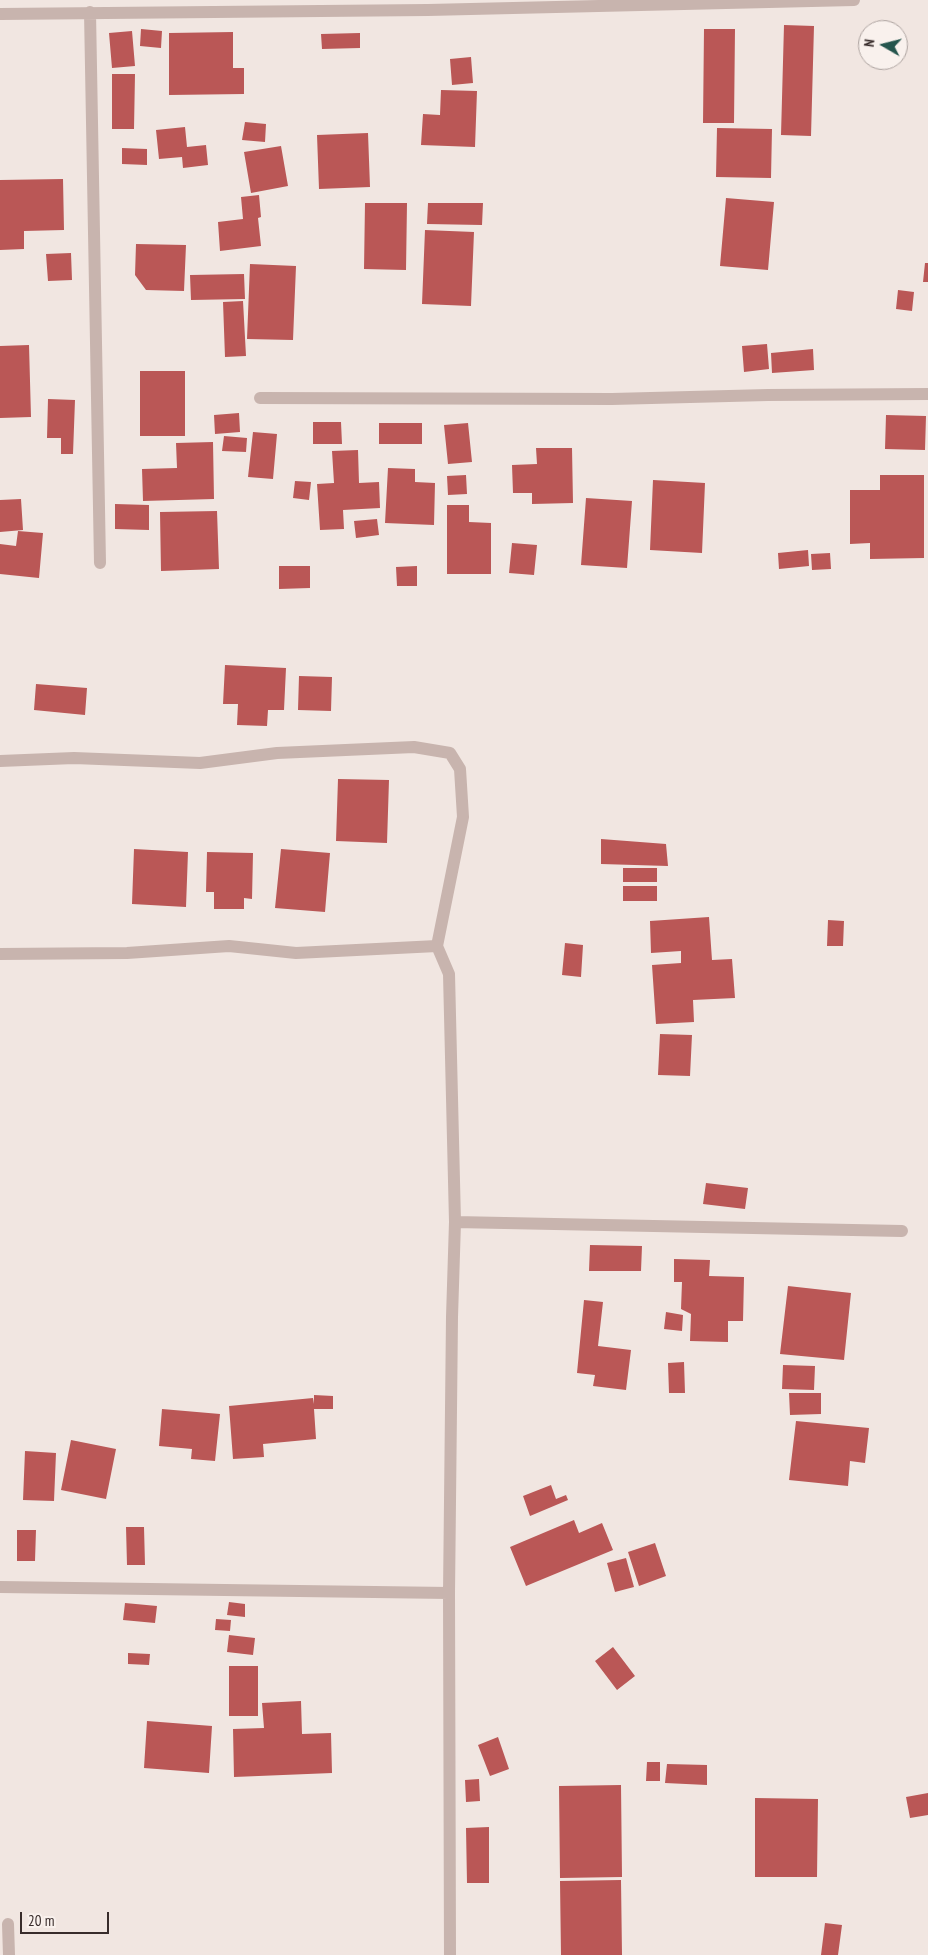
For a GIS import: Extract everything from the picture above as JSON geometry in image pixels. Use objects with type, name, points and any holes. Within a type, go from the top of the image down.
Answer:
[{"type":"street","points":[[0,14],[428,10],[854,0]]},
{"type":"street","points":[[90,12],[100,564]]},
{"type":"street","points":[[260,398],[612,399],[768,395],[928,394]]},
{"type":"street","points":[[0,761],[74,758],[200,763],[277,753],[414,747],[450,753],[460,770],[463,817],[437,946],[449,974],[455,1222],[452,1317],[450,1593],[450,1955]]},
{"type":"street","points":[[0,954],[127,953],[229,946],[296,953],[437,946]]},
{"type":"street","points":[[455,1222],[902,1231]]},
{"type":"street","points":[[0,1587],[450,1593]]},
{"type":"street","points":[[8,1924],[9,1955]]},
{"type":"building","points":[[784,25],[814,26],[811,136],[781,135]]},
{"type":"building","points":[[141,29],[162,31],[161,48],[140,46]]},
{"type":"building","points":[[704,29],[735,29],[734,123],[703,123]]},
{"type":"building","points":[[132,31],[135,66],[112,68],[109,33]]},
{"type":"building","points":[[233,32],[233,68],[244,68],[244,94],[169,95],[169,33]]},
{"type":"building","points":[[360,33],[360,48],[322,49],[321,34]]},
{"type":"building","points":[[471,57],[473,83],[452,85],[450,59]]},
{"type":"building","points":[[112,74],[135,74],[134,129],[112,129]]},
{"type":"building","points":[[441,90],[477,91],[475,147],[421,145],[423,114],[440,115]]},
{"type":"building","points":[[245,122],[266,124],[265,142],[242,140]]},
{"type":"building","points":[[185,127],[187,147],[206,145],[208,165],[183,168],[182,157],[159,159],[156,130]]},
{"type":"building","points":[[717,128],[772,129],[771,178],[716,177]]},
{"type":"building","points":[[368,133],[370,187],[319,189],[317,135]]},
{"type":"building","points":[[281,146],[288,186],[251,193],[244,152]]},
{"type":"building","points":[[122,148],[147,149],[147,165],[122,164]]},
{"type":"building","points":[[63,179],[64,230],[24,231],[24,249],[0,250],[0,180]]},
{"type":"building","points":[[259,195],[261,217],[258,218],[261,246],[220,251],[218,222],[243,219],[241,197]]},
{"type":"building","points":[[726,198],[774,202],[768,270],[720,266]]},
{"type":"building","points":[[365,203],[407,203],[406,270],[364,269]]},
{"type":"building","points":[[428,203],[483,203],[482,225],[427,224]]},
{"type":"building","points":[[425,230],[474,232],[471,306],[422,304]]},
{"type":"building","points":[[136,244],[186,245],[184,291],[146,290],[135,275]]},
{"type":"building","points":[[71,253],[72,280],[48,281],[46,254]]},
{"type":"building","points":[[925,263],[928,263],[928,282],[923,282]]},
{"type":"building","points":[[250,264],[296,266],[293,340],[247,339]]},
{"type":"building","points":[[244,274],[245,299],[191,300],[190,275]]},
{"type":"building","points":[[898,290],[914,292],[912,311],[896,309]]},
{"type":"building","points":[[243,301],[246,356],[225,357],[223,302]]},
{"type":"building","points":[[767,344],[769,369],[744,372],[742,346]]},
{"type":"building","points":[[29,345],[31,417],[0,418],[0,346]]},
{"type":"building","points":[[813,349],[814,370],[772,373],[771,353]]},
{"type":"building","points":[[140,371],[185,371],[185,436],[140,436]]},
{"type":"building","points":[[48,399],[75,400],[73,454],[61,454],[61,438],[47,438]]},
{"type":"building","points":[[239,413],[240,432],[215,434],[214,415]]},
{"type":"building","points":[[886,415],[926,416],[925,450],[885,449]]},
{"type":"building","points":[[313,422],[341,422],[342,444],[313,444]]},
{"type":"building","points":[[379,423],[422,423],[422,444],[379,444]]},
{"type":"building","points":[[468,423],[472,462],[448,464],[444,425]]},
{"type":"building","points":[[253,432],[277,434],[273,479],[248,477]]},
{"type":"building","points":[[224,436],[247,438],[246,452],[222,451]]},
{"type":"building","points":[[213,442],[214,499],[143,501],[142,469],[177,468],[176,443]]},
{"type":"building","points":[[536,448],[572,448],[573,503],[532,504],[532,493],[513,493],[512,465],[537,464]]},
{"type":"building","points":[[358,450],[359,483],[379,482],[380,508],[343,510],[344,529],[320,530],[317,484],[334,483],[332,451]]},
{"type":"building","points":[[388,468],[415,469],[415,482],[435,483],[434,525],[385,523]]},
{"type":"building","points":[[466,475],[467,494],[448,495],[447,476]]},
{"type":"building","points":[[880,475],[924,475],[924,558],[870,559],[870,543],[850,544],[850,490],[880,490]]},
{"type":"building","points":[[653,480],[705,483],[702,553],[650,550]]},
{"type":"building","points":[[295,481],[311,482],[309,500],[293,498]]},
{"type":"building","points":[[586,498],[632,501],[627,568],[581,565]]},
{"type":"building","points":[[21,499],[23,530],[0,532],[0,500]]},
{"type":"building","points":[[115,504],[149,505],[149,530],[115,529]]},
{"type":"building","points":[[447,505],[469,505],[469,522],[491,523],[491,574],[447,574]]},
{"type":"building","points":[[217,511],[219,569],[161,571],[160,512]]},
{"type":"building","points":[[377,519],[379,535],[356,538],[354,521]]},
{"type":"building","points":[[18,531],[43,533],[39,578],[0,574],[0,544],[16,546]]},
{"type":"building","points":[[512,543],[537,545],[534,575],[509,573]]},
{"type":"building","points":[[808,550],[809,566],[779,569],[778,553]]},
{"type":"building","points":[[830,553],[831,569],[812,570],[811,554]]},
{"type":"building","points":[[279,566],[310,566],[310,588],[279,589]]},
{"type":"building","points":[[417,566],[417,586],[397,586],[396,567]]},
{"type":"building","points":[[225,665],[286,668],[284,710],[268,710],[267,726],[237,725],[238,704],[223,704]]},
{"type":"building","points":[[299,676],[332,677],[331,711],[298,710]]},
{"type":"building","points":[[36,684],[87,688],[85,715],[34,710]]},
{"type":"building","points":[[338,779],[389,780],[387,843],[336,841]]},
{"type":"building","points":[[601,839],[666,844],[668,866],[601,864]]},
{"type":"building","points":[[134,849],[188,852],[186,907],[132,904]]},
{"type":"building","points":[[281,849],[330,853],[325,912],[275,908]]},
{"type":"building","points":[[207,852],[253,853],[252,899],[244,898],[244,909],[214,909],[214,892],[206,892]]},
{"type":"building","points":[[623,868],[657,868],[657,882],[623,882]]},
{"type":"building","points":[[623,886],[657,886],[657,901],[623,901]]},
{"type":"building","points":[[709,917],[712,960],[732,959],[735,998],[693,1000],[694,1022],[656,1024],[652,965],[681,963],[681,951],[651,953],[650,921]]},
{"type":"building","points":[[828,920],[844,921],[843,946],[827,946]]},
{"type":"building","points":[[565,943],[583,945],[581,977],[562,975]]},
{"type":"building","points":[[660,1034],[692,1035],[690,1076],[658,1075]]},
{"type":"building","points":[[706,1183],[748,1188],[745,1209],[703,1204]]},
{"type":"building","points":[[590,1245],[642,1246],[641,1271],[589,1271]]},
{"type":"building","points":[[674,1259],[710,1260],[709,1276],[744,1277],[743,1321],[728,1321],[728,1342],[690,1341],[691,1314],[681,1309],[682,1282],[674,1282]]},
{"type":"building","points":[[788,1286],[851,1293],[844,1360],[780,1354]]},
{"type":"building","points":[[584,1300],[603,1302],[598,1346],[631,1350],[626,1390],[593,1386],[595,1375],[577,1373]]},
{"type":"building","points":[[666,1312],[683,1315],[682,1331],[664,1329]]},
{"type":"building","points":[[684,1362],[685,1393],[669,1393],[668,1363]]},
{"type":"building","points":[[783,1365],[815,1366],[814,1390],[782,1389]]},
{"type":"building","points":[[789,1393],[821,1393],[821,1414],[790,1415]]},
{"type":"building","points":[[314,1395],[333,1396],[333,1409],[314,1409],[316,1439],[263,1444],[264,1457],[233,1459],[229,1406],[313,1398],[314,1404]]},
{"type":"building","points":[[162,1409],[220,1414],[215,1461],[191,1459],[192,1449],[159,1446]]},
{"type":"building","points":[[796,1421],[869,1428],[865,1463],[850,1461],[848,1486],[789,1480]]},
{"type":"building","points":[[71,1440],[116,1449],[106,1499],[61,1490]]},
{"type":"building","points":[[25,1451],[56,1453],[54,1501],[23,1500]]},
{"type":"building","points":[[551,1485],[556,1499],[566,1495],[568,1500],[530,1516],[523,1496]]},
{"type":"building","points":[[574,1520],[579,1533],[602,1523],[613,1550],[526,1586],[510,1547]]},
{"type":"building","points":[[126,1527],[144,1527],[145,1565],[127,1565]]},
{"type":"building","points":[[17,1530],[36,1530],[35,1561],[17,1561]]},
{"type":"building","points":[[655,1543],[666,1576],[639,1586],[628,1552]]},
{"type":"building","points":[[626,1558],[634,1587],[615,1592],[607,1563]]},
{"type":"building","points":[[229,1602],[245,1604],[245,1617],[227,1615]]},
{"type":"building","points":[[125,1603],[157,1606],[155,1623],[123,1620]]},
{"type":"building","points":[[216,1619],[231,1620],[230,1631],[215,1630]]},
{"type":"building","points":[[229,1635],[255,1638],[253,1655],[227,1652]]},
{"type":"building","points":[[613,1647],[635,1676],[617,1690],[595,1661]]},
{"type":"building","points":[[128,1653],[150,1654],[149,1665],[128,1664]]},
{"type":"building","points":[[229,1666],[258,1666],[258,1716],[229,1716]]},
{"type":"building","points":[[301,1701],[302,1734],[331,1733],[332,1773],[234,1777],[233,1729],[264,1728],[262,1703]]},
{"type":"building","points":[[147,1721],[212,1726],[209,1773],[144,1768]]},
{"type":"building","points":[[498,1737],[509,1769],[490,1776],[478,1745]]},
{"type":"building","points":[[647,1762],[660,1762],[660,1781],[646,1781]]},
{"type":"building","points":[[667,1764],[707,1765],[707,1785],[665,1783]]},
{"type":"building","points":[[479,1779],[480,1801],[466,1802],[465,1780]]},
{"type":"building","points":[[621,1785],[622,1877],[560,1878],[559,1786]]},
{"type":"building","points":[[928,1793],[928,1815],[910,1818],[906,1797]]},
{"type":"building","points":[[755,1798],[818,1799],[817,1877],[755,1877]]},
{"type":"building","points":[[489,1827],[489,1883],[467,1883],[466,1828]]},
{"type":"building","points":[[621,1880],[622,1955],[561,1955],[560,1881]]},
{"type":"building","points":[[825,1923],[842,1925],[838,1955],[821,1955]]}]
